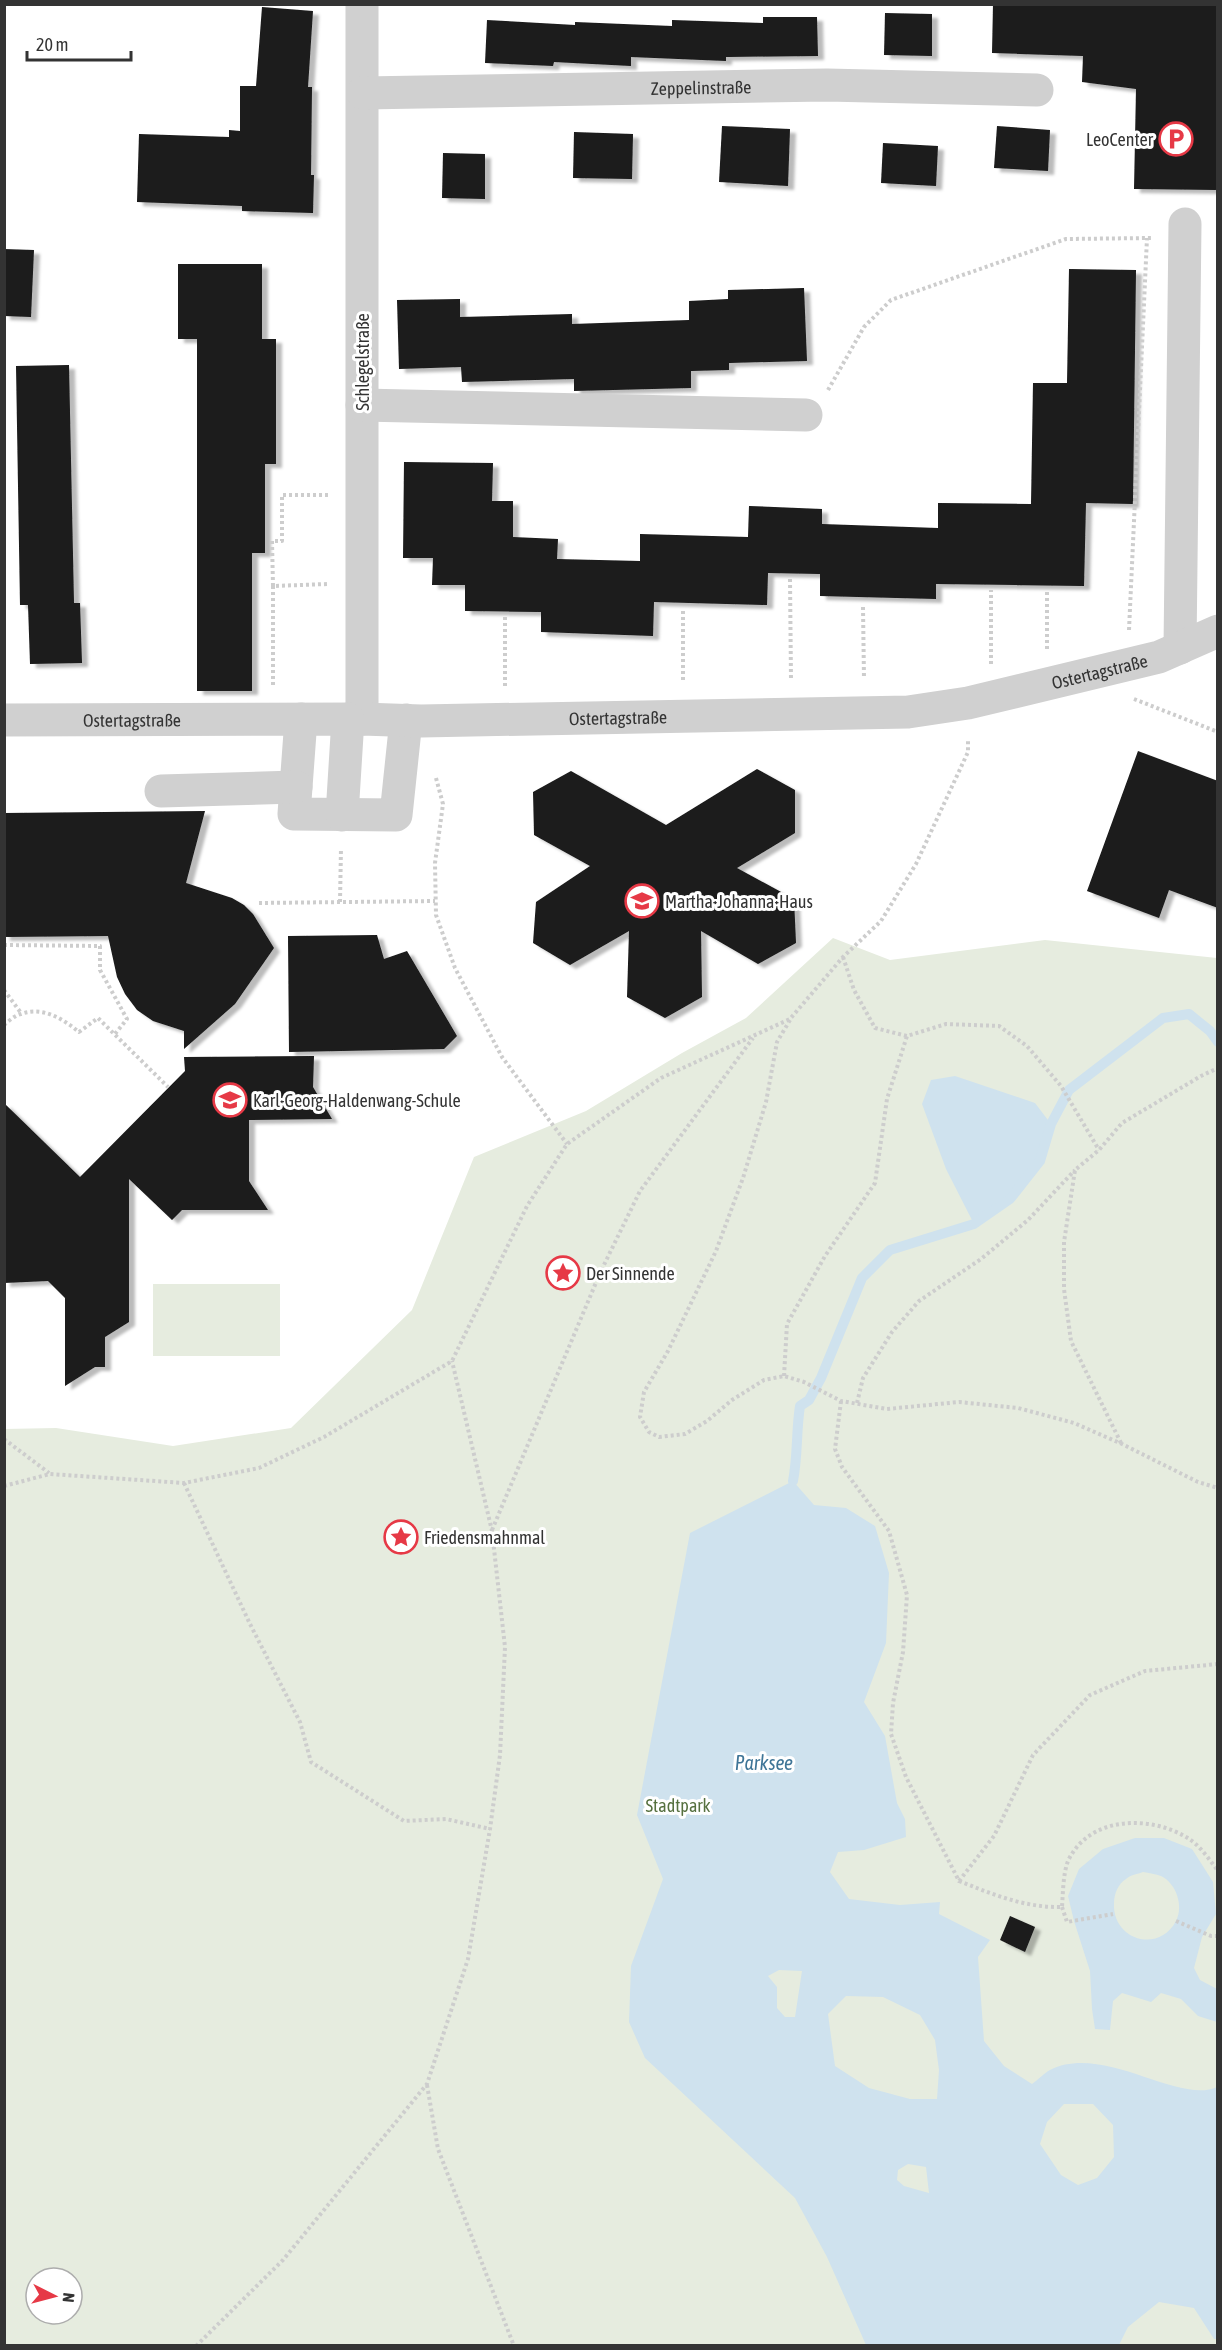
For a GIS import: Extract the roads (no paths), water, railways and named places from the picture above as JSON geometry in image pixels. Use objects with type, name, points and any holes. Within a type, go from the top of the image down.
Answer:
[{"type":"street","name":"Schlegelstraße","points":[[342,814],[355,719],[362,583],[362,4]]},
{"type":"street","name":"Zeppelinstraße","points":[[363,93],[827,85],[1036,90]]},
{"type":"street","points":[[1180,648],[1185,224]]},
{"type":"street","points":[[362,405],[806,415]]},
{"type":"street","name":"Ostertagstraße","points":[[4,720],[406,720],[908,712],[979,700],[1160,657],[1218,631]]},
{"type":"street","points":[[287,719],[296,787],[294,814],[396,814],[406,720]]},
{"type":"street","points":[[161,790],[296,787]]},
{"type":"water","points":[[955,1076],[1035,1103],[1051,1124],[1040,1161],[1010,1199],[974,1224],[946,1169],[922,1104],[931,1080]]},
{"type":"water","name":"Parksee","points":[[793,1481],[814,1505],[846,1508],[875,1526],[889,1573],[886,1643],[864,1702],[885,1736],[897,1803],[905,1819],[906,1837],[864,1850],[838,1852],[830,1872],[849,1899],[900,1905],[940,1902],[939,1914],[990,1940],[978,1957],[984,2041],[1004,2066],[1032,2084],[1050,2070],[1071,2064],[1093,2064],[1116,2068],[1182,2088],[1201,2090],[1217,2087],[1217,2339],[1214,2339],[1194,2308],[1159,2302],[1128,2327],[1119,2345],[866,2345],[827,2257],[795,2198],[645,2058],[629,2022],[631,1966],[663,1879],[637,1815],[690,1533]],"holes":[[[779,1970],[802,1971],[795,2017],[785,2017],[777,2008],[777,1987],[768,1976]],[[846,1996],[883,1997],[920,2015],[935,2040],[939,2070],[937,2099],[910,2099],[869,2088],[835,2066],[828,2014]],[[1064,2104],[1093,2104],[1113,2125],[1114,2157],[1097,2178],[1078,2185],[1061,2175],[1040,2144],[1047,2122]],[[908,2164],[926,2167],[929,2193],[904,2186],[897,2180],[898,2170]]]},
{"type":"water","points":[[1135,1838],[1164,1838],[1192,1849],[1213,1882],[1216,1914],[1202,1937],[1194,1968],[1200,1980],[1217,1989],[1217,2022],[1198,2016],[1181,1999],[1161,1993],[1151,2002],[1122,1993],[1113,2001],[1110,2030],[1095,2029],[1090,1971],[1068,1896],[1079,1869],[1103,1849]],"holes":[[[1143,1872],[1166,1879],[1174,1889],[1179,1902],[1176,1921],[1168,1931],[1148,1940],[1128,1934],[1120,1926],[1115,1916],[1114,1903],[1117,1890],[1123,1881]]]},
{"type":"waterway","points":[[793,1481],[800,1406],[809,1400],[821,1378],[862,1278],[890,1250],[974,1224],[1010,1199],[1040,1161],[1051,1124],[1069,1090],[1163,1018],[1189,1014],[1210,1031],[1218,1042]]},
{"type":"place","name":"LeoCenter","points":[[1176,139]]},
{"type":"place","name":"Martha-Johanna-Haus","points":[[642,901]]},
{"type":"place","name":"Karl-Georg-Haldenwang-Schule","points":[[230,1100]]},
{"type":"place","name":"Der Sinnende","points":[[563,1273]]},
{"type":"place","name":"Friedensmahnmal","points":[[401,1537]]},
{"type":"park label","name":"Stadtpark","points":[[678,1805]]}]
